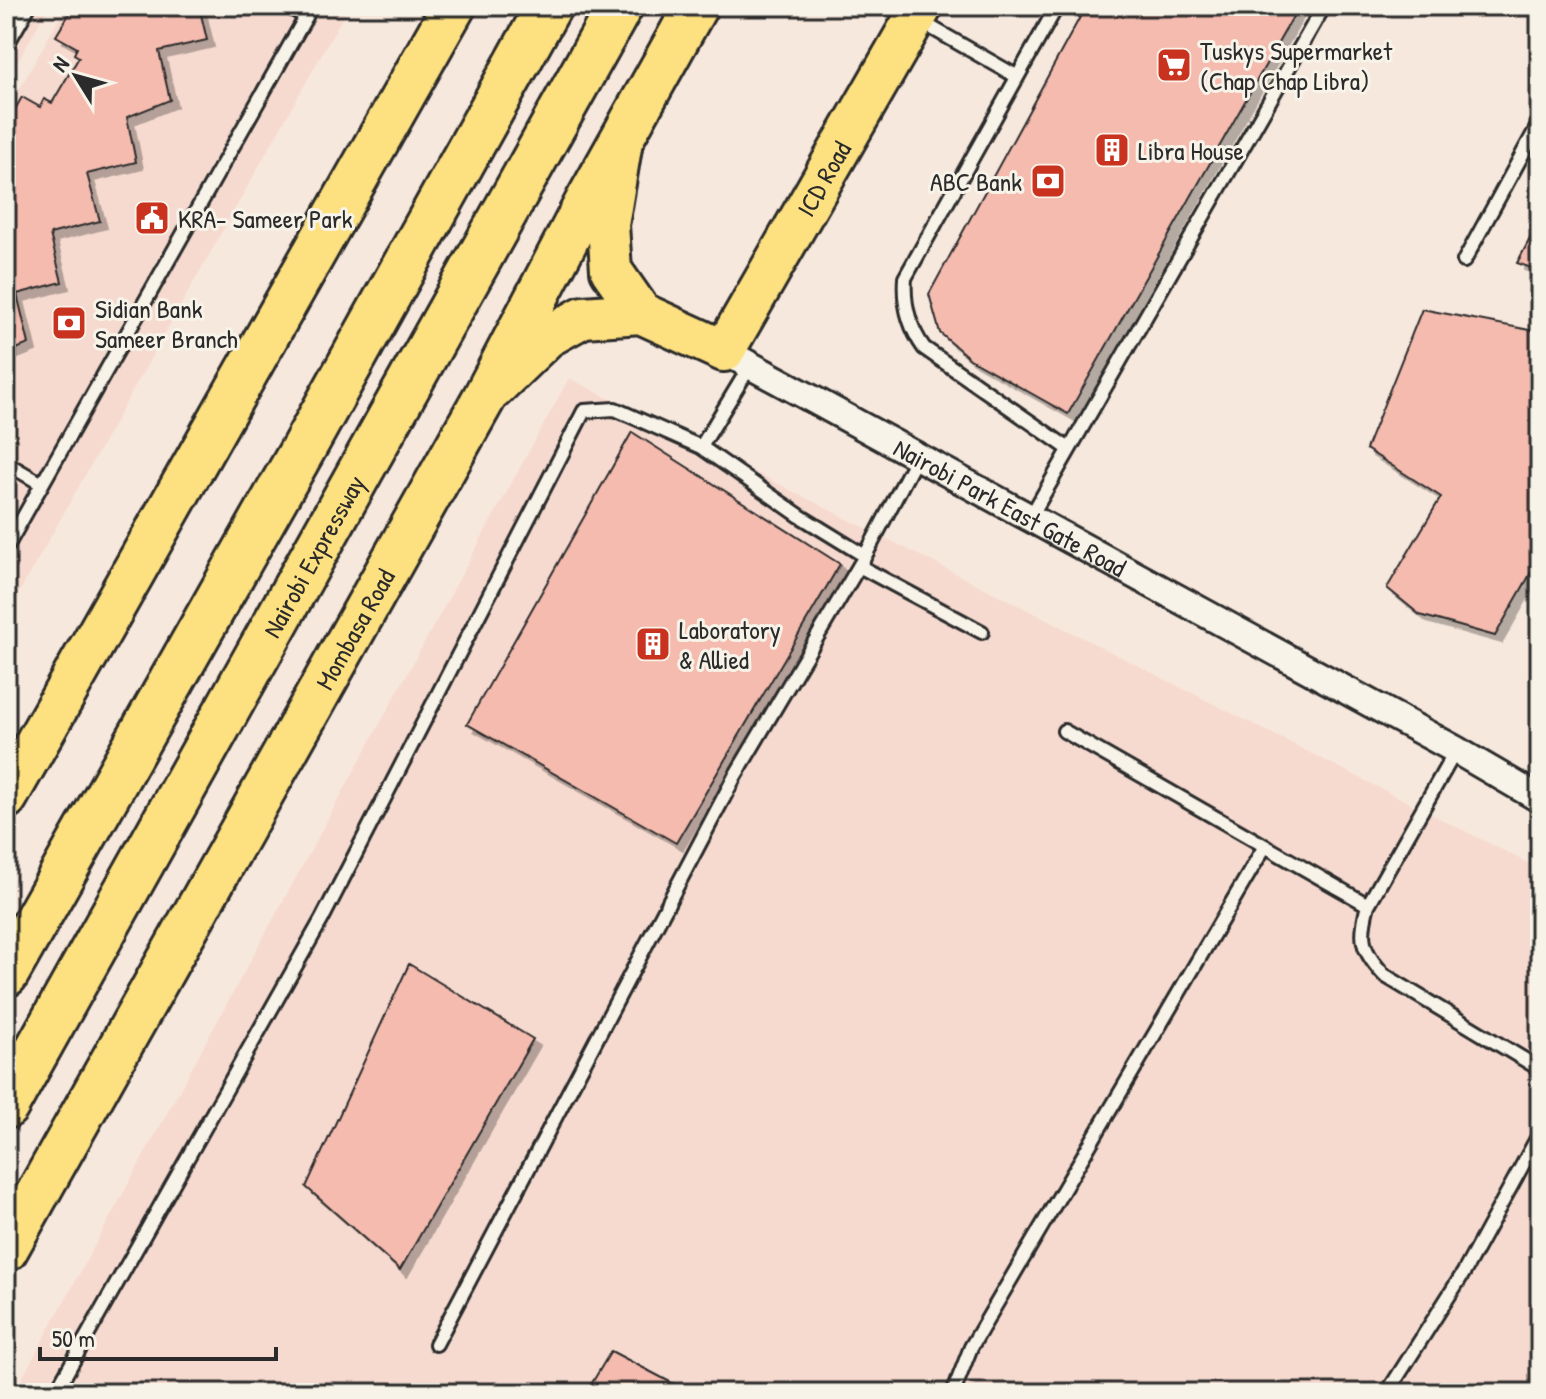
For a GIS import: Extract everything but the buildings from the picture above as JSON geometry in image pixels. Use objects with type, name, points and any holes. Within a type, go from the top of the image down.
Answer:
[{"type":"highway","points":[[6,797],[454,6]]},
{"type":"highway","points":[[6,974],[549,6]]},
{"type":"highway","name":"Nairobi Expressway","points":[[6,1106],[620,6]]},
{"type":"highway","name":"Mombasa Road","points":[[6,1250],[484,398],[624,132],[696,6]]},
{"type":"main road","name":"ICD Road","points":[[737,358],[918,12]]},
{"type":"main road","points":[[624,132],[608,225],[611,270],[641,313]]},
{"type":"main road","name":"Nairobi Park East Gate Road","points":[[484,398],[547,337],[583,317],[641,313],[737,358]]},
{"type":"street","name":"Nairobi Park East Gate Road","points":[[737,358],[1456,750],[1540,799]]},
{"type":"lane","points":[[6,46],[29,6]]},
{"type":"lane","points":[[6,548],[309,11],[288,6]]},
{"type":"lane","points":[[1057,6],[905,278],[904,295],[913,333],[924,348],[1069,449]]},
{"type":"lane","points":[[1030,518],[1324,6]]},
{"type":"lane","points":[[918,12],[1016,76]]},
{"type":"lane","points":[[1464,261],[1540,122]]},
{"type":"lane","points":[[701,447],[737,358]]},
{"type":"lane","points":[[55,1393],[322,919],[584,411],[615,409],[701,447],[862,561],[982,632]]},
{"type":"lane","points":[[436,1344],[735,776],[862,561],[917,457]]},
{"type":"lane","points":[[6,463],[42,484]]},
{"type":"lane","points":[[1064,731],[1368,905]]},
{"type":"lane","points":[[1456,750],[1368,905],[1362,926],[1367,956],[1384,975],[1540,1069]]},
{"type":"lane","points":[[953,1393],[971,1347],[1265,846]]},
{"type":"lane","points":[[1387,1393],[1464,1272],[1540,1133]]},
{"type":"shaded area","points":[[6,6],[49,6],[6,83]]},
{"type":"shaded area","points":[[66,6],[349,6],[6,616],[6,113]]},
{"type":"shaded area","points":[[569,378],[1540,869],[1540,1393],[14,1393]]},
{"type":"place","name":"Tuskys Supermarket (Chap Chap Libra)","points":[[1174,65]]},
{"type":"place","name":"Libra House","points":[[1112,150]]},
{"type":"place","name":"ABC Bank","points":[[1048,181]]},
{"type":"place","name":"KRA- Sameer Park","points":[[152,218]]},
{"type":"place","name":"Sidian Bank Sameer Branch","points":[[69,323]]},
{"type":"place","name":"Laboratory & Allied","points":[[653,644]]}]
